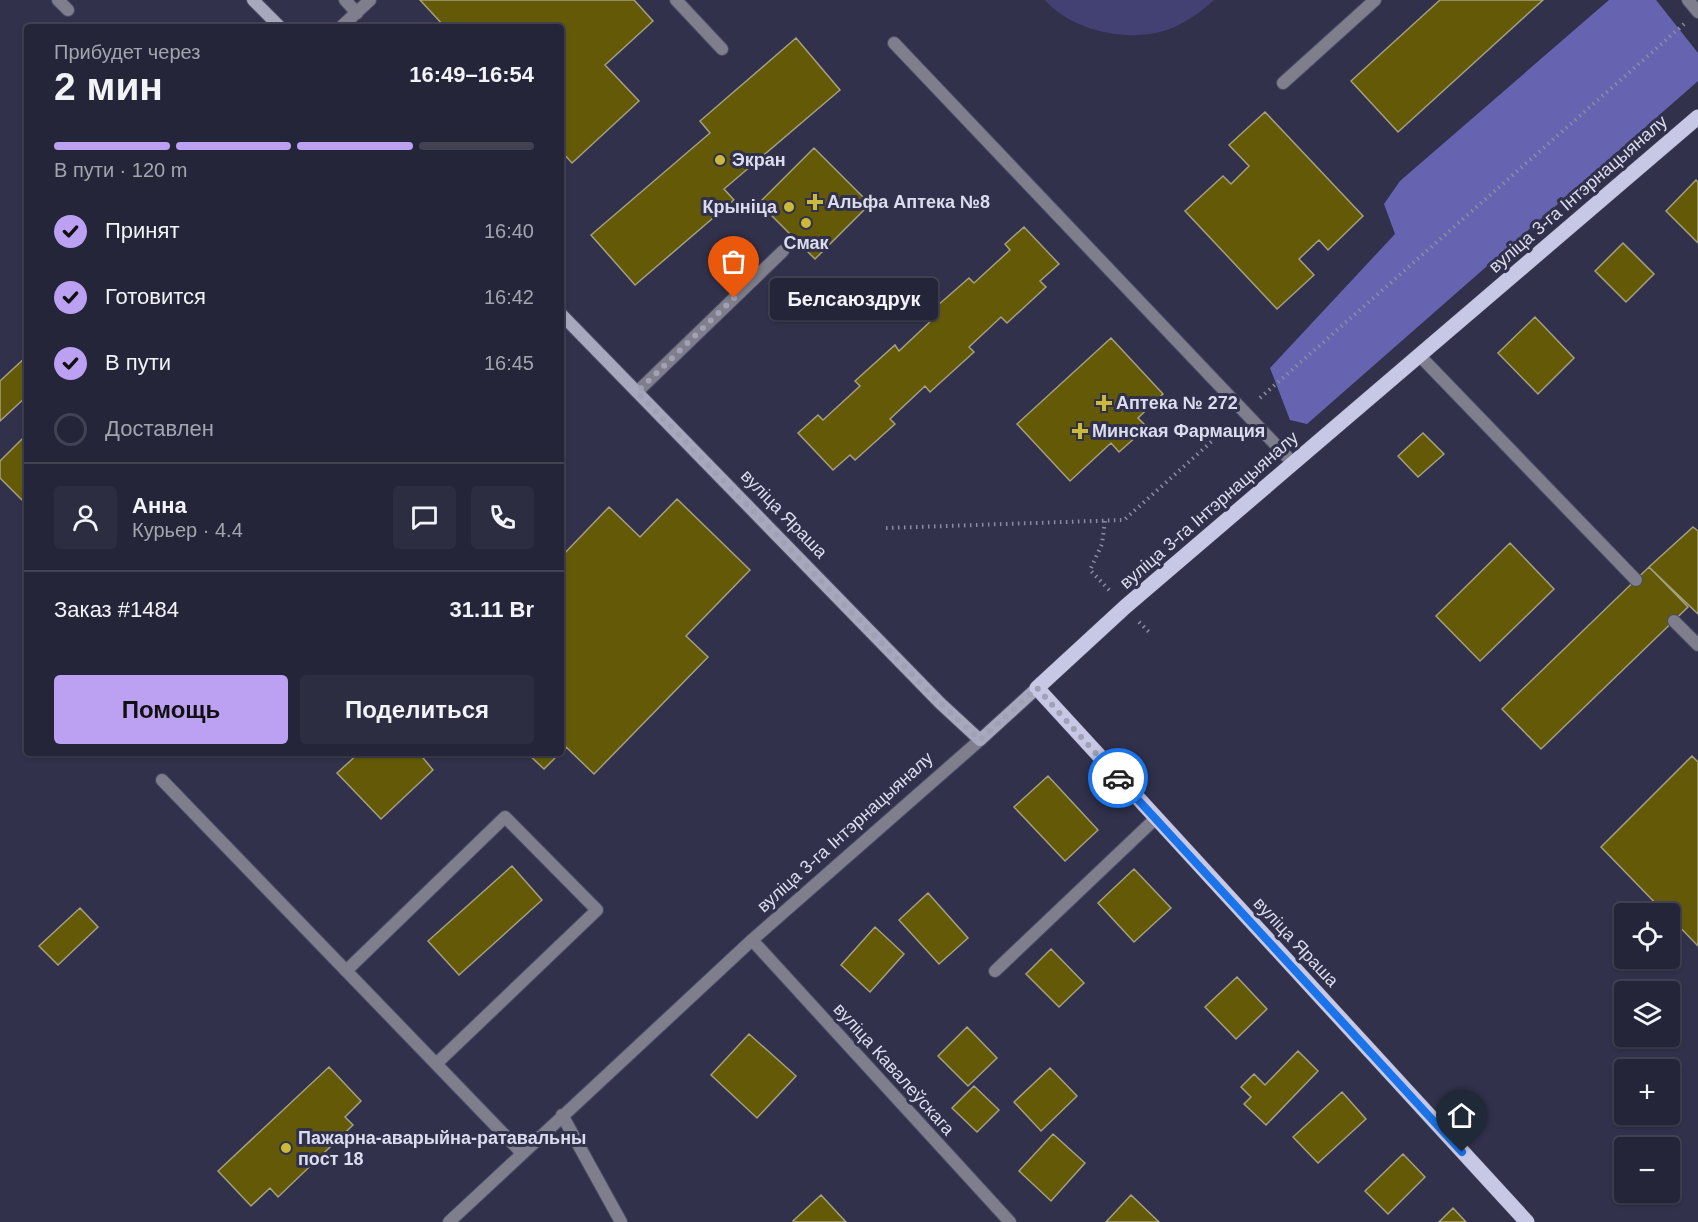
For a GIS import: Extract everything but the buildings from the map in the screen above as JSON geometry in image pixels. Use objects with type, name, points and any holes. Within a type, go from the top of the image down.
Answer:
[{"type":"main road","name":"вуліца 3-га Інтэрнацыяналу","points":[[1037,688],[1125,607],[1698,117]]},
{"type":"main road","name":"вуліца Яраша","points":[[1037,688],[1527,1222]]},
{"type":"street","points":[[58,0],[68,10]]},
{"type":"street","points":[[253,0],[277,24]]},
{"type":"street","points":[[345,0],[357,13]]},
{"type":"street","points":[[344,24],[370,0]]},
{"type":"street","points":[[676,0],[722,49]]},
{"type":"street","points":[[1283,83],[1375,0]]},
{"type":"street","points":[[1688,0],[1698,12]]},
{"type":"street","points":[[894,44],[1293,463]]},
{"type":"street","points":[[637,392],[783,251]]},
{"type":"street","name":"вуліца Яраша","points":[[564,317],[940,703],[980,740]]},
{"type":"street","points":[[1419,355],[1636,580]]},
{"type":"street","points":[[1674,621],[1698,645]]},
{"type":"street","name":"вуліца 3-га Інтэрнацыяналу","points":[[449,1222],[752,940],[1037,688]]},
{"type":"street","points":[[162,780],[522,1153]]},
{"type":"street","points":[[346,971],[506,817],[597,910],[436,1064]]},
{"type":"street","points":[[995,971],[1155,819]]},
{"type":"street","name":"вуліца Кавалеўскага","points":[[752,940],[1010,1222]]},
{"type":"street","points":[[562,1115],[621,1222]]},
{"type":"path","points":[[886,528],[1124,520],[1698,12]]},
{"type":"path","points":[[1105,520],[1102,544],[1090,570],[1151,634]]},
{"type":"shaded area","points":[[1045,0],[1214,0],[1192,17],[1167,30],[1135,35],[1102,32],[1085,27],[1056,11]]},
{"type":"shaded area","points":[[1609,0],[1656,0],[1698,53],[1698,81],[1307,424],[1290,420],[1270,368],[1395,234],[1384,204],[1400,181]]},
{"type":"way so far","points":[[734,298],[637,392],[940,703],[980,740],[1037,688],[1118,778]]},
{"type":"place","name":"Экран","points":[[720,160]]},
{"type":"place","name":"Альфа Аптека №8","points":[[815,202]]},
{"type":"place","name":"Крыніца","points":[[789,207]]},
{"type":"place","name":"Смак","points":[[806,223]]},
{"type":"place","name":"Белсаюздрук","points":[[734,298]]},
{"type":"place","name":"Аптека № 272","points":[[1104,403]]},
{"type":"place","name":"Минская Фармация","points":[[1080,431]]},
{"type":"place","name":"Пажарна-аварыйна-ратавальны пост 18","points":[[286,1148]]},
{"type":"route","points":[[1118,778],[1462,1152]]}]
